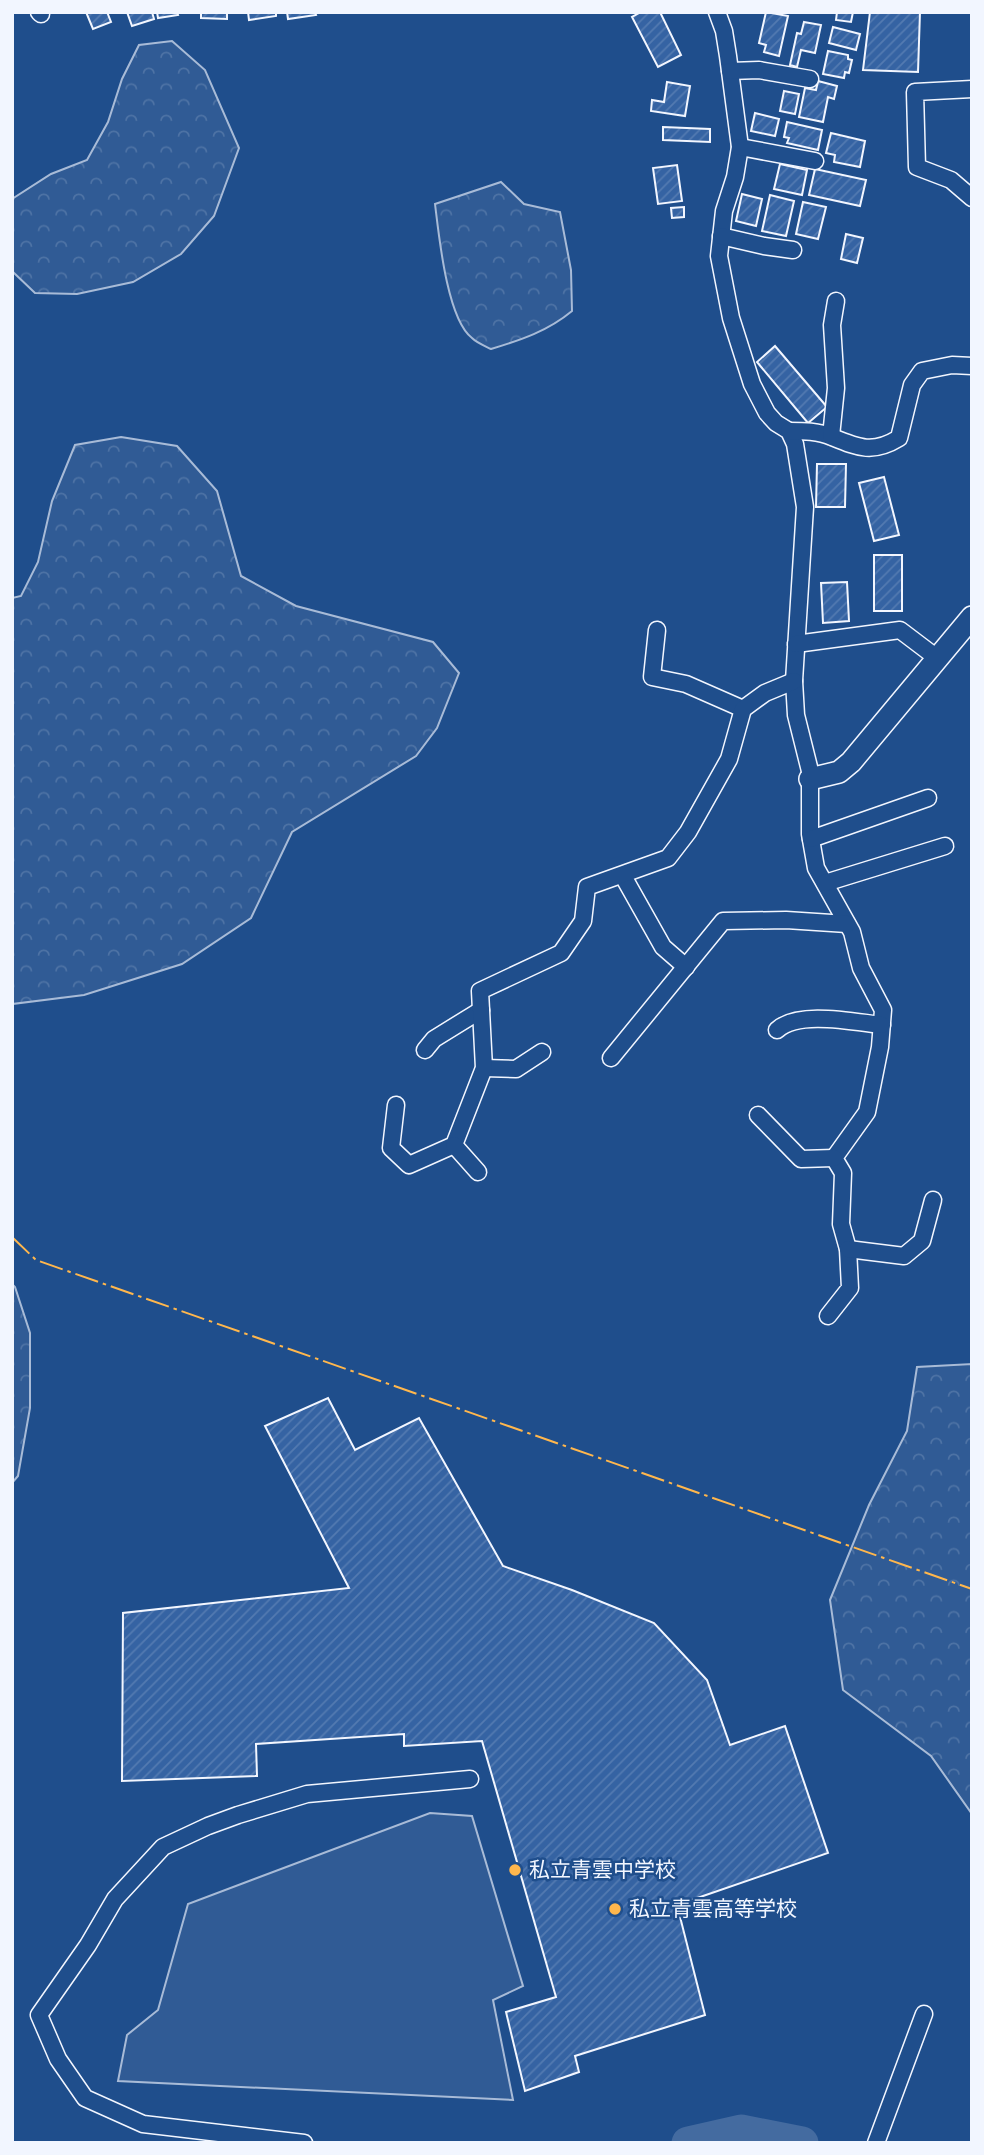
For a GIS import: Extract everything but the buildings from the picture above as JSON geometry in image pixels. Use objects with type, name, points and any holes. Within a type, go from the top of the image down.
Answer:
[{"type":"street","points":[[717,12],[724,31],[740,146],[736,177],[724,211],[719,256],[740,349],[752,384],[767,412],[776,423],[789,431],[807,431],[831,436],[859,448],[887,446],[900,438],[912,385],[922,371],[952,365],[972,366]]},
{"type":"street","points":[[730,71],[759,70],[810,79]]},
{"type":"street","points":[[972,89],[915,92],[917,167],[951,180],[972,198]]},
{"type":"street","points":[[740,146],[815,161]]},
{"type":"street","points":[[722,236],[793,250]]},
{"type":"street","points":[[831,436],[836,388],[832,325],[836,301]]},
{"type":"street","points":[[789,431],[795,444],[805,507],[794,681],[796,715],[810,779],[811,839],[817,868],[852,932],[861,968],[883,1010],[878,1059],[867,1112],[834,1158]]},
{"type":"street","points":[[810,779],[839,772],[851,762],[972,617]]},
{"type":"street","points":[[657,630],[652,677],[686,684],[743,709]]},
{"type":"street","points":[[796,644],[900,630],[937,658]]},
{"type":"street","points":[[396,1105],[391,1148],[410,1165],[454,1145],[484,1068],[480,991],[561,953],[583,921],[587,887],[667,858],[688,832],[729,760],[743,709],[765,693],[794,681]]},
{"type":"street","points":[[811,839],[928,799]]},
{"type":"street","points":[[825,883],[945,846]]},
{"type":"street","points":[[623,876],[663,947],[686,967]]},
{"type":"street","points":[[611,1058],[723,920],[847,924]]},
{"type":"street","points":[[425,1050],[435,1039],[481,1010]]},
{"type":"street","points":[[776,1030],[783,1023],[803,1018],[882,1025]]},
{"type":"street","points":[[484,1068],[516,1069],[542,1052]]},
{"type":"street","points":[[758,1115],[801,1159],[834,1158]]},
{"type":"street","points":[[454,1145],[478,1172]]},
{"type":"street","points":[[828,1316],[850,1288],[848,1249],[841,1224],[843,1172],[834,1158]]},
{"type":"street","points":[[848,1249],[904,1256],[922,1241],[933,1200]]},
{"type":"street","points":[[304,2143],[143,2124],[85,2098],[58,2059],[39,2015],[88,1945],[115,1899],[163,1847],[218,1822],[307,1794],[470,1779]]},
{"type":"street","points":[[876,2142],[924,2014]]},
{"type":"shaded area","points":[[430,1813],[472,1816],[523,1986],[493,2000],[513,2100],[118,2081],[127,2035],[158,2010],[188,1904]]},
{"type":"green space","points":[[172,41],[205,70],[239,148],[214,216],[181,254],[133,282],[77,294],[35,293],[12,271],[12,199],[51,174],[87,160],[108,122],[122,79],[139,45]]},
{"type":"green space","points":[[501,182],[524,204],[560,212],[571,270],[572,311],[534,334],[491,349],[472,338],[456,314],[446,276],[435,204]]},
{"type":"green space","points":[[121,437],[177,446],[217,491],[241,576],[296,606],[433,642],[459,673],[437,728],[416,756],[292,832],[251,918],[182,964],[84,995],[12,1004],[12,598],[21,596],[38,562],[52,501],[75,445]]},
{"type":"green space","points":[[12,1284],[30,1333],[30,1408],[18,1476],[12,1483]]},
{"type":"green space","points":[[972,1364],[972,1814],[931,1756],[843,1690],[830,1600],[869,1505],[907,1431],[917,1367]]},
{"type":"waterway","points":[[688,2143],[741,2131],[802,2143]]},
{"type":"power","points":[[12,1237],[36,1260],[972,1589]]},
{"type":"place","name":"私立青雲中学校","points":[[515,1870]]},
{"type":"place","name":"私立青雲高等学校","points":[[615,1909]]}]
